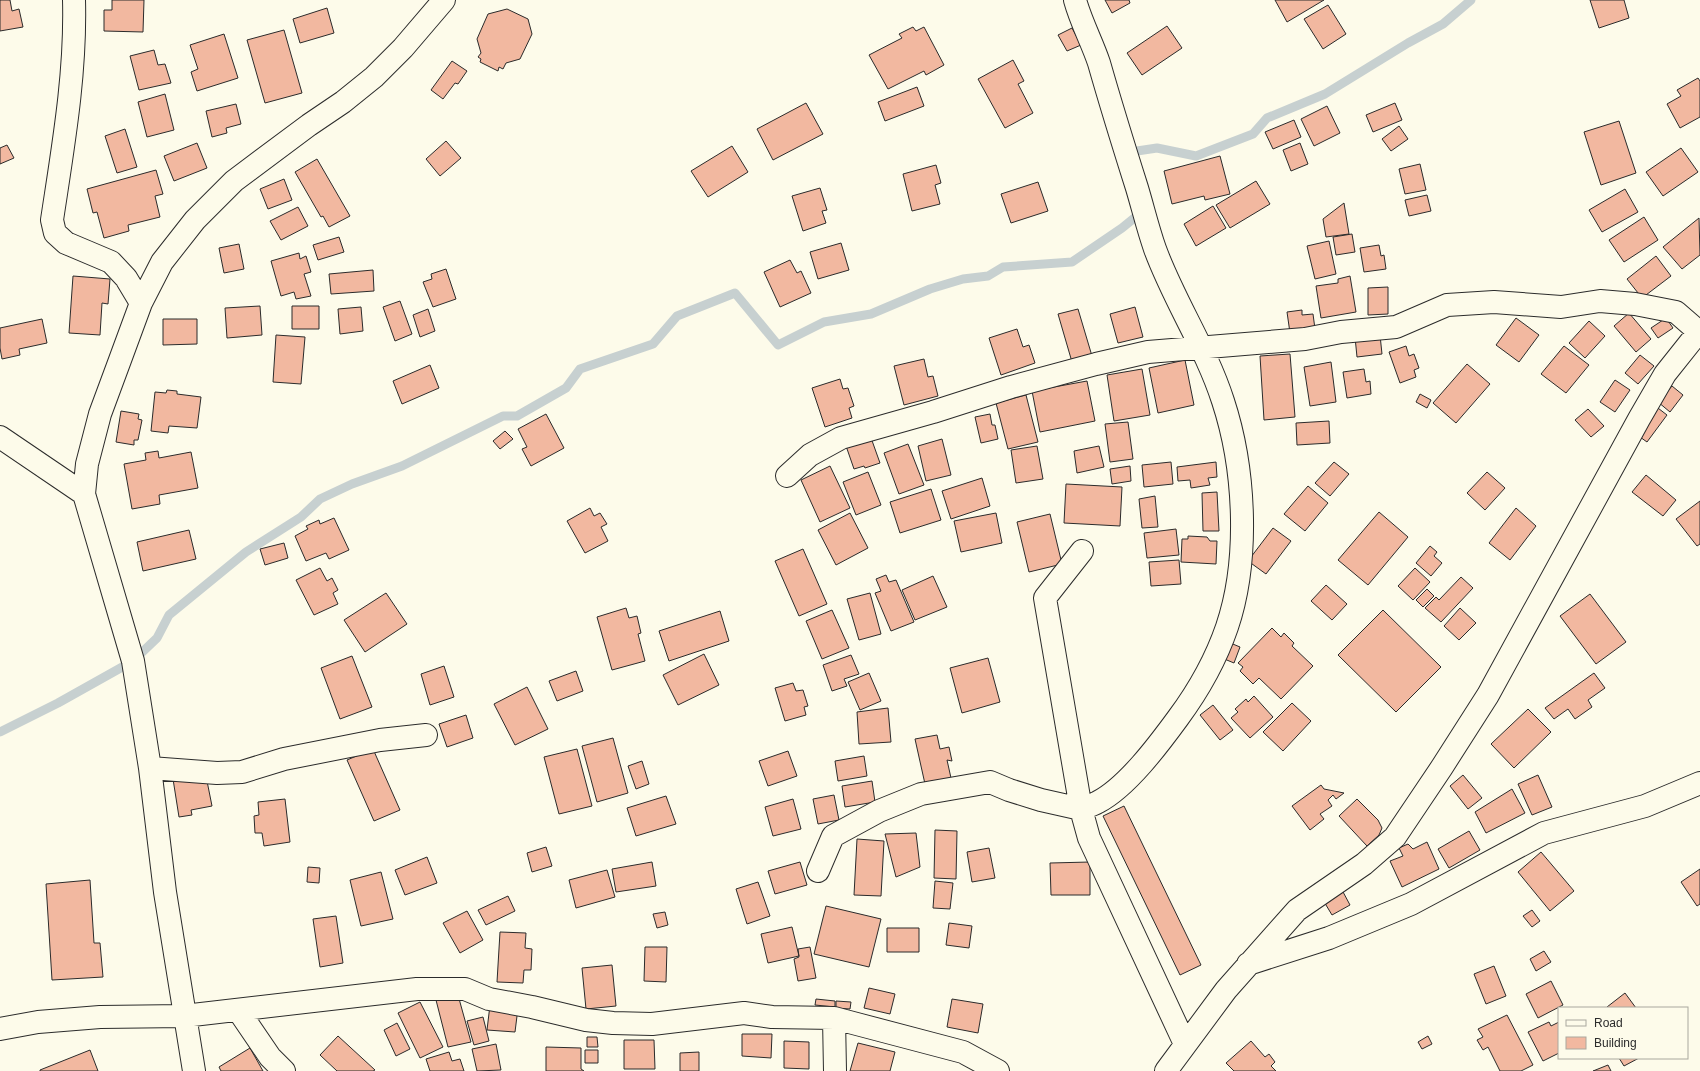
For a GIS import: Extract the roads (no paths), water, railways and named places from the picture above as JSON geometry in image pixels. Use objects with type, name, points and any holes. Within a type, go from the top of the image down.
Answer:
[{"type":"street","points":[[74,0],[74,26],[70,84],[52,220],[55,233],[66,242],[111,262],[126,278],[141,303]]},
{"type":"street","points":[[194,1071],[165,892],[150,768],[133,661],[84,494],[88,464],[100,414],[141,303],[162,262],[195,220],[234,181],[374,77],[403,48],[444,0]]},
{"type":"street","points":[[818,871],[832,836],[879,811],[921,794],[990,782],[1034,798],[1081,809],[1099,802],[1116,789],[1153,752],[1187,706],[1210,666],[1227,627],[1237,586],[1243,534],[1236,454],[1223,401],[1201,347],[1174,295],[1155,248],[1097,56],[1075,0]]},
{"type":"street","points":[[787,476],[810,455],[841,438],[933,412],[1011,387],[1096,364],[1148,352],[1305,339],[1341,332],[1396,327],[1447,305],[1494,302],[1561,307],[1600,301],[1635,304],[1676,312],[1699,331],[1665,374],[1488,695],[1395,837],[1364,864],[1298,910],[1248,964],[1185,1044],[1166,1071]]},
{"type":"street","points":[[0,437],[84,494]]},
{"type":"street","points":[[1082,551],[1045,598],[1081,809],[1089,838],[1185,1044]]},
{"type":"street","points":[[150,768],[217,773],[242,772],[284,759],[380,740],[426,735]]},
{"type":"street","points":[[1248,964],[1329,938],[1411,904],[1544,833],[1644,806],[1700,783]]},
{"type":"street","points":[[0,1029],[38,1022],[100,1017],[184,1016],[417,989],[465,989],[489,999],[532,1007],[586,1020],[613,1023],[652,1024],[744,1014],[772,1017],[834,1018],[963,1052],[998,1071]]},
{"type":"street","points":[[238,1010],[270,1058],[284,1071]]},
{"type":"street","points":[[834,1018],[835,1071]]},
{"type":"waterway","points":[[1137,151],[1157,148],[1196,156],[1253,134],[1267,118],[1325,94],[1408,43],[1443,24],[1471,0]]},
{"type":"waterway","points":[[0,732],[58,703],[133,661],[157,638],[169,615],[246,552],[301,517],[320,499],[352,484],[402,466],[503,416],[517,416],[566,388],[580,369],[653,344],[677,316],[735,293],[778,345],[824,322],[871,314],[930,289],[963,279],[988,276],[1003,267],[1072,262],[1122,228],[1138,215],[1137,208]]}]
